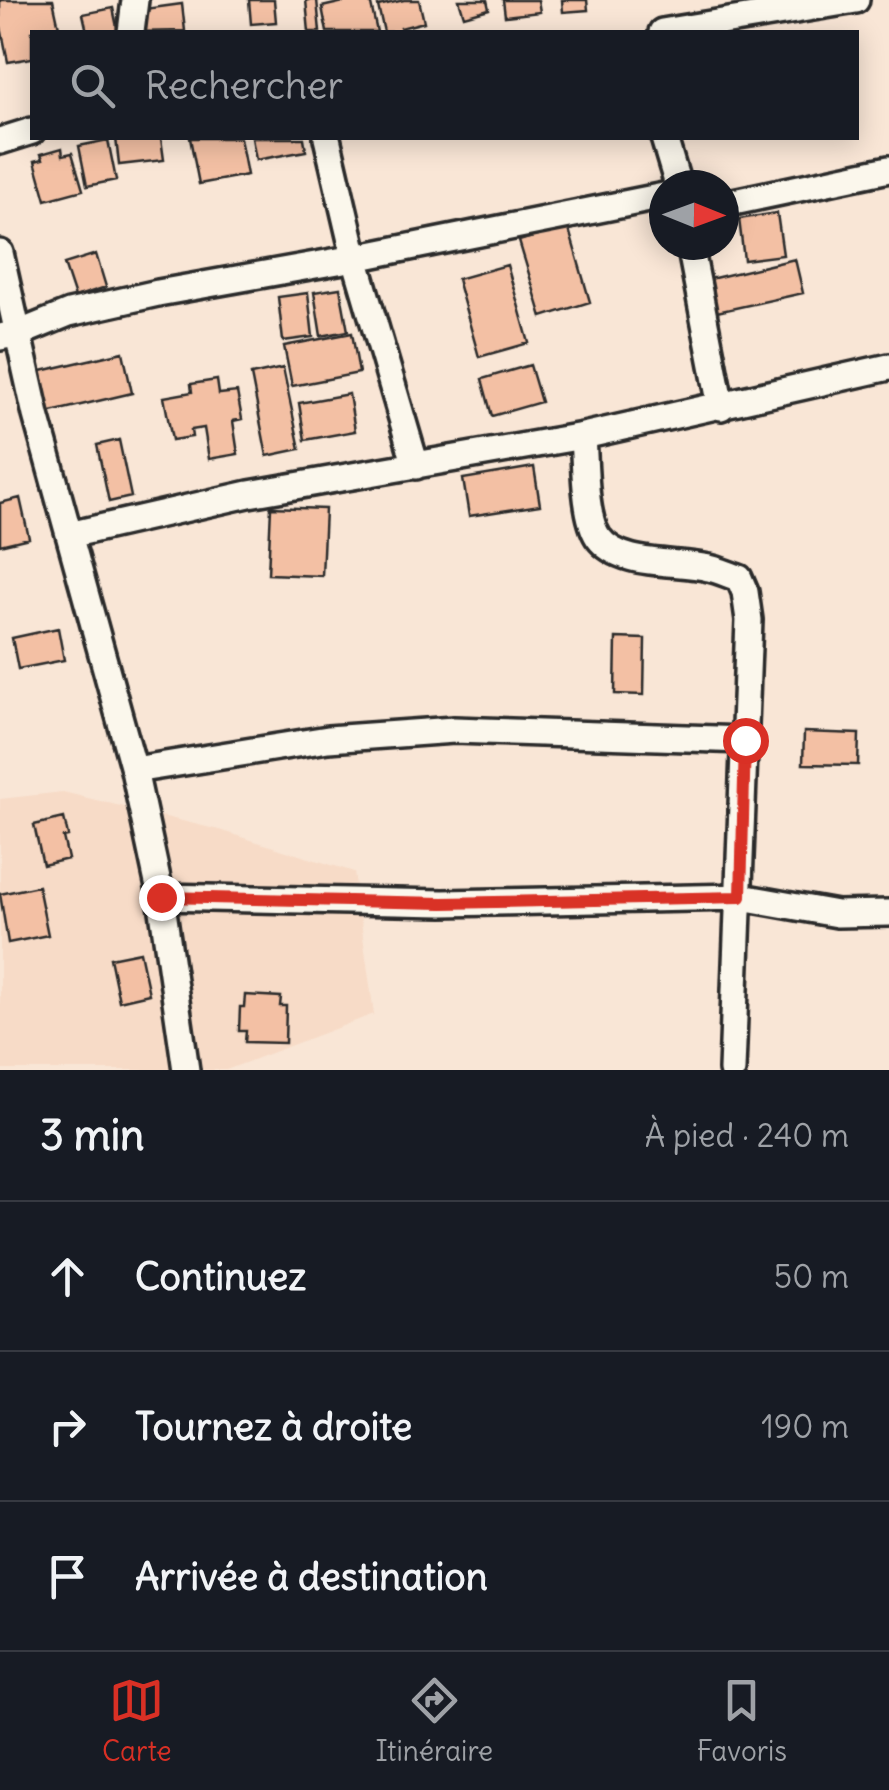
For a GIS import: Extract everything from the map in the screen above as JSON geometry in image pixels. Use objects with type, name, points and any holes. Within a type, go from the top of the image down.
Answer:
[{"type":"street","points":[[131,30],[135,0]]},
{"type":"street","points":[[670,30],[759,7],[856,0]]},
{"type":"street","points":[[0,142],[30,132]]},
{"type":"street","points":[[327,140],[355,258],[416,466]]},
{"type":"street","points":[[665,140],[674,170]]},
{"type":"street","points":[[739,201],[889,168]]},
{"type":"street","points":[[10,335],[69,312],[140,296],[649,199]]},
{"type":"street","points":[[0,253],[10,335],[36,415],[134,770],[161,897],[186,1070]]},
{"type":"street","points":[[693,260],[721,407]]},
{"type":"street","points":[[69,535],[249,494],[583,436],[889,367]]},
{"type":"street","points":[[583,436],[589,504],[596,535],[606,545],[624,554],[708,567],[739,578],[745,592],[750,620],[732,1070]]},
{"type":"street","points":[[134,770],[328,739],[454,730],[745,740]]},
{"type":"street","points":[[161,897],[443,903],[741,897],[836,914],[889,913]]},
{"type":"shaded area","points":[[63,792],[219,830],[354,872],[374,1014],[226,1070],[0,1070],[0,799]]},
{"type":"building","points":[[0,0],[53,0],[60,30],[30,30],[30,58],[8,62]]},
{"type":"building","points":[[249,0],[274,0],[276,22],[251,24]]},
{"type":"building","points":[[306,0],[317,0],[320,30],[309,30]]},
{"type":"building","points":[[370,0],[377,30],[327,30],[322,7]]},
{"type":"building","points":[[419,0],[424,22],[402,30],[384,30],[378,6]]},
{"type":"building","points":[[459,0],[487,0],[489,9],[464,16]]},
{"type":"building","points":[[503,0],[538,0],[540,12],[505,16]]},
{"type":"building","points":[[562,0],[587,0],[588,10],[563,12]]},
{"type":"building","points":[[182,4],[185,30],[133,30],[130,11]]},
{"type":"building","points":[[113,8],[118,30],[87,30],[83,14]]},
{"type":"building","points":[[108,140],[116,180],[87,186],[79,146]]},
{"type":"building","points":[[116,140],[161,140],[164,160],[119,165]]},
{"type":"building","points":[[190,140],[240,140],[247,175],[199,184]]},
{"type":"building","points":[[252,140],[304,140],[306,151],[256,160]]},
{"type":"building","points":[[62,148],[63,155],[72,153],[83,190],[46,200],[35,161],[43,159],[41,154]]},
{"type":"building","points":[[777,213],[783,255],[744,260],[739,219]]},
{"type":"building","points":[[568,226],[590,302],[542,317],[519,241]]},
{"type":"building","points":[[96,254],[106,287],[75,297],[64,264]]},
{"type":"building","points":[[795,259],[803,293],[717,312],[710,279]]},
{"type":"building","points":[[507,265],[529,343],[479,357],[457,279]]},
{"type":"building","points":[[340,288],[348,331],[321,336],[314,292]]},
{"type":"building","points":[[308,293],[313,337],[283,341],[278,297]]},
{"type":"building","points":[[352,333],[359,373],[292,386],[284,346]]},
{"type":"building","points":[[123,352],[132,393],[47,413],[37,372]]},
{"type":"building","points":[[530,365],[541,402],[492,416],[482,379]]},
{"type":"building","points":[[283,368],[300,449],[267,456],[251,375]]},
{"type":"building","points":[[217,380],[219,394],[237,392],[242,419],[233,421],[238,454],[209,459],[204,428],[191,430],[192,437],[172,440],[164,397],[192,392],[191,384]]},
{"type":"building","points":[[349,394],[355,431],[305,440],[299,403]]},
{"type":"building","points":[[119,440],[131,497],[109,502],[97,445]]},
{"type":"building","points":[[534,467],[540,505],[469,516],[463,479]]},
{"type":"building","points":[[20,498],[29,538],[0,545],[0,503]]},
{"type":"building","points":[[271,507],[325,509],[322,576],[268,574]]},
{"type":"building","points":[[58,628],[64,660],[18,669],[12,638]]},
{"type":"building","points":[[616,638],[645,639],[644,695],[615,694]]},
{"type":"building","points":[[804,732],[859,734],[858,765],[803,764]]},
{"type":"building","points":[[64,818],[68,859],[43,865],[34,825]]},
{"type":"building","points":[[38,886],[48,935],[8,943],[0,894]]},
{"type":"building","points":[[140,952],[149,994],[119,1001],[110,958]]},
{"type":"building","points":[[245,995],[281,997],[280,1006],[286,1006],[285,1043],[245,1042],[246,1031],[239,1031]]},
{"type":"route","points":[[161,897],[443,903],[741,897],[745,740]]}]
